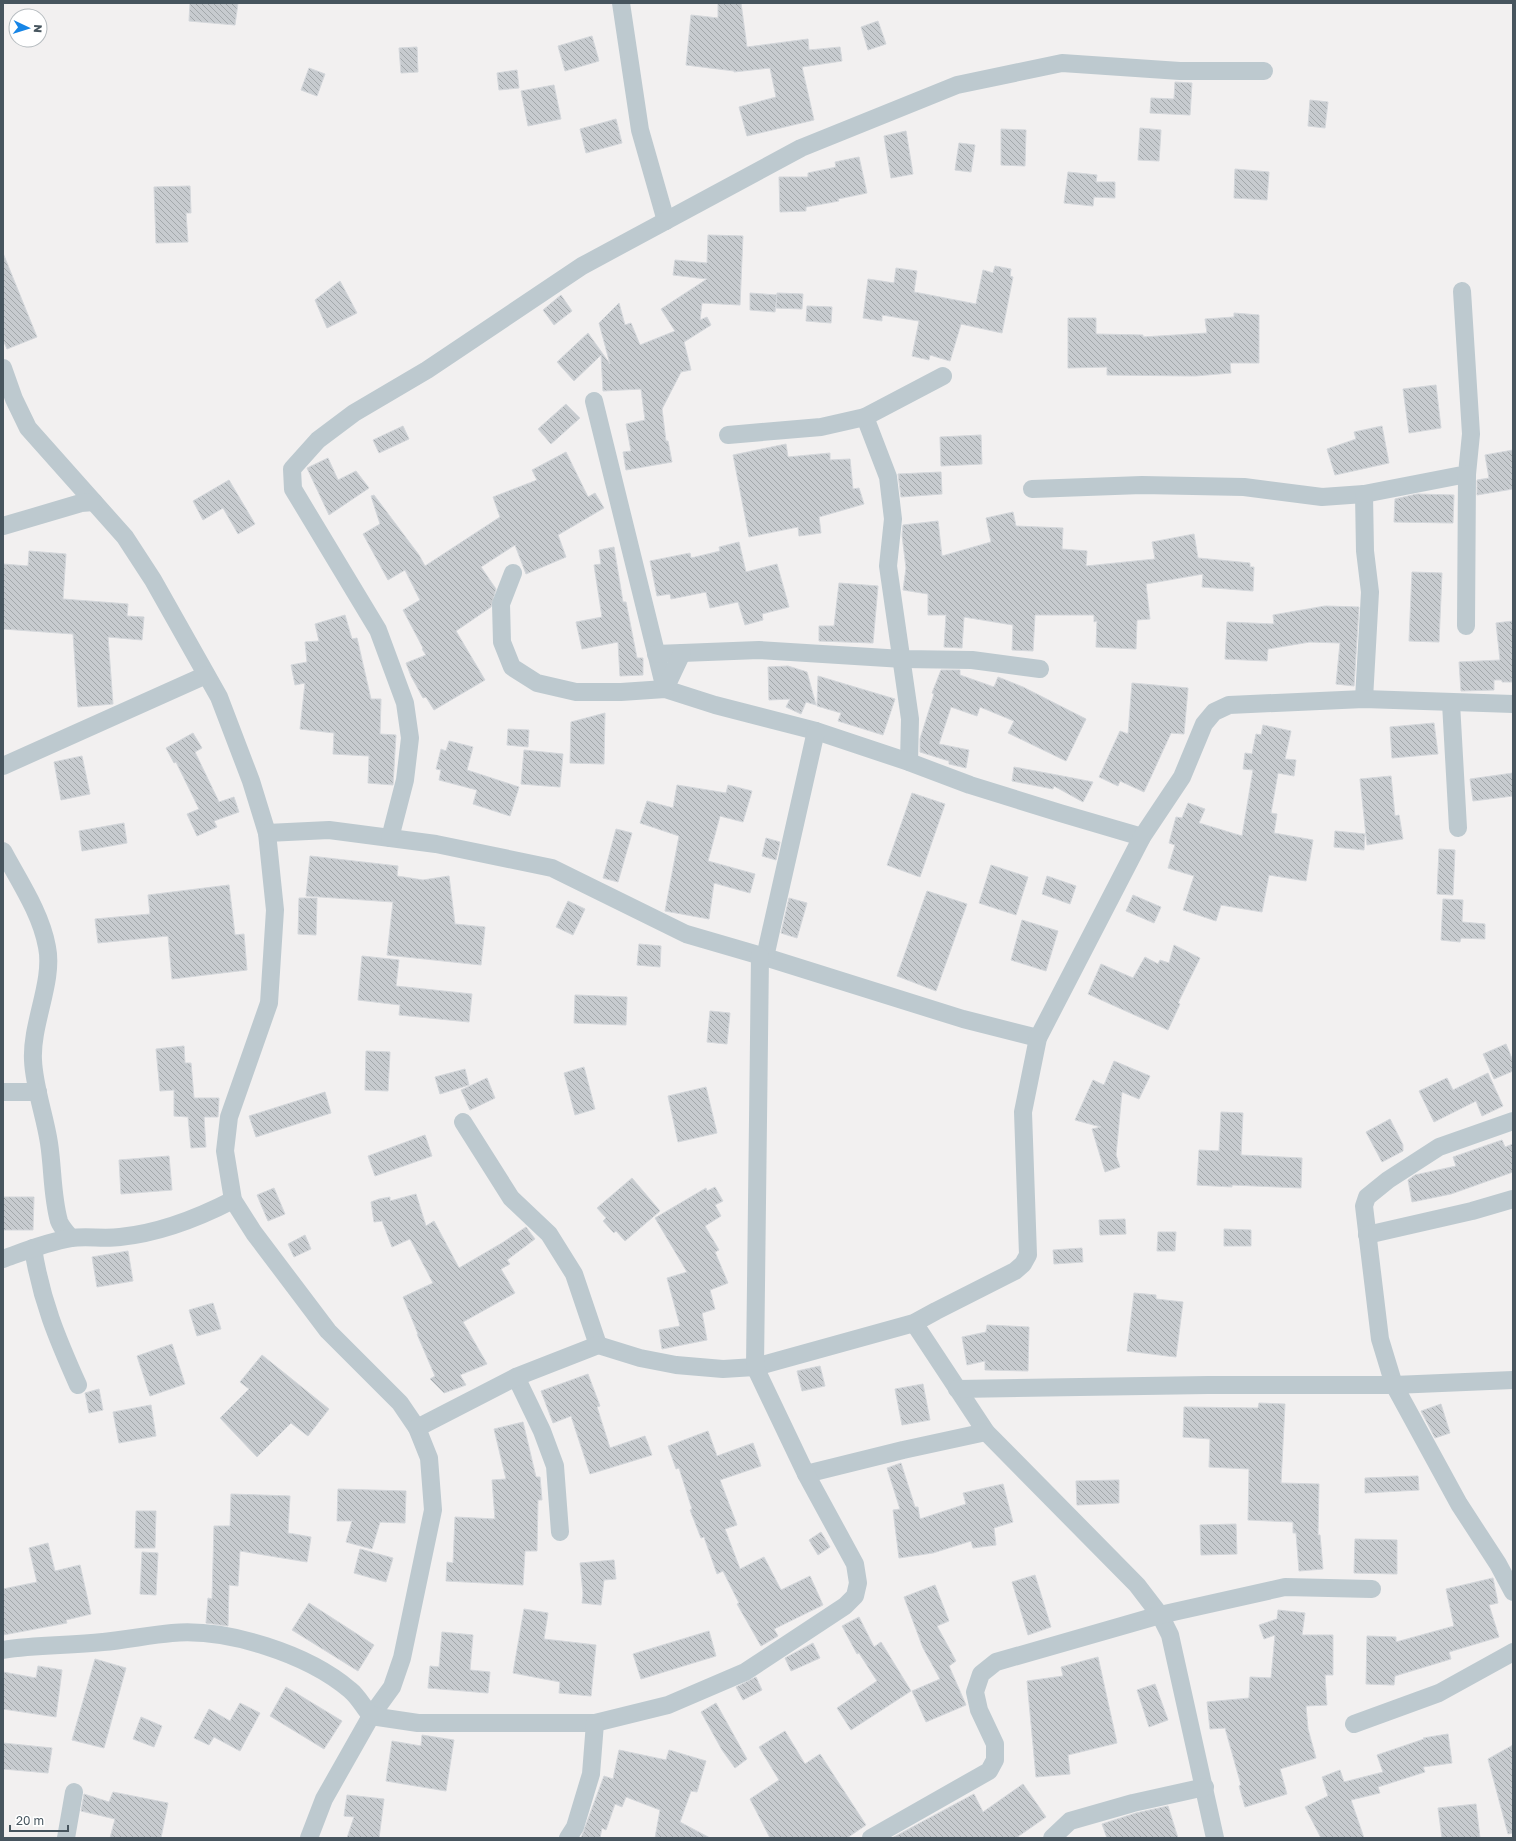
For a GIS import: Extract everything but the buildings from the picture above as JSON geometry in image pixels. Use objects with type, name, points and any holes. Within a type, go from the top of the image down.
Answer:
[{"type":"street","points":[[621,3],[640,130],[666,221]]},
{"type":"street","points":[[390,838],[405,780],[410,738],[405,703],[378,630],[293,489],[292,469],[318,440],[354,413],[427,370],[582,266],[800,148],[957,85],[1062,63],[1180,71],[1264,71]]},
{"type":"street","points":[[1462,291],[1471,434],[1467,474],[1466,626]]},
{"type":"street","points":[[3,368],[14,399],[28,428],[125,536],[153,580],[218,697],[240,753],[267,833],[275,910],[269,1003],[229,1117],[225,1151],[233,1200],[254,1233],[328,1331],[400,1403],[417,1428],[429,1458],[433,1510],[402,1658],[392,1687],[371,1716],[324,1799],[308,1838]]},
{"type":"street","points":[[728,435],[821,427],[865,417],[943,376]]},
{"type":"street","points":[[594,401],[665,689]]},
{"type":"street","points":[[865,417],[888,478],[893,519],[888,566],[903,659],[910,718],[909,762]]},
{"type":"street","points":[[1032,489],[1150,485],[1244,487],[1322,497],[1364,494],[1467,474]]},
{"type":"street","points":[[1364,494],[1365,551],[1370,592],[1364,699]]},
{"type":"street","points":[[3,526],[81,503],[94,502]]},
{"type":"street","points":[[513,573],[501,604],[502,642],[512,667],[537,683],[576,692],[621,692],[665,689],[715,705],[816,731],[970,784],[1060,813],[1142,837]]},
{"type":"street","points":[[656,654],[759,650],[903,659],[972,660],[1040,669]]},
{"type":"street","points":[[665,689],[682,653]]},
{"type":"street","points":[[3,766],[206,675]]},
{"type":"street","points":[[417,1428],[516,1377],[598,1345],[640,1358],[676,1365],[722,1369],[755,1367],[914,1324],[936,1311],[1015,1271],[1023,1264],[1028,1254],[1023,1112],[1038,1038],[1142,837],[1182,777],[1204,724],[1214,712],[1229,705],[1364,699],[1513,704]]},
{"type":"street","points":[[1451,703],[1458,828]]},
{"type":"street","points":[[3,1650],[19,1647],[103,1642],[172,1633],[196,1633],[232,1638],[279,1649],[318,1668],[351,1690],[371,1716],[418,1723],[595,1723],[668,1705],[745,1672],[845,1606],[855,1596],[858,1583],[855,1564],[806,1474],[755,1367],[763,956],[816,731]]},
{"type":"street","points":[[267,833],[329,830],[436,844],[552,868],[686,934],[763,956],[963,1020],[1038,1038]]},
{"type":"street","points":[[3,851],[31,904],[48,947],[47,975],[37,1019],[33,1060],[49,1143],[56,1206],[60,1223],[72,1238]]},
{"type":"street","points":[[3,1092],[38,1092]]},
{"type":"street","points":[[1513,1121],[1439,1147],[1383,1183],[1367,1197],[1364,1206],[1366,1235],[1380,1339],[1394,1385],[1459,1504],[1498,1564],[1513,1592]]},
{"type":"street","points":[[463,1122],[511,1198],[549,1234],[574,1274],[598,1345]]},
{"type":"street","points":[[1366,1235],[1472,1211],[1513,1199]]},
{"type":"street","points":[[3,1259],[33,1248],[72,1238],[120,1238],[162,1229],[205,1214],[233,1200]]},
{"type":"street","points":[[33,1248],[38,1279],[47,1313],[78,1385]]},
{"type":"street","points":[[914,1324],[986,1432],[1137,1585],[1160,1615],[1170,1635],[1205,1787],[1215,1838]]},
{"type":"street","points":[[516,1377],[542,1431],[555,1466],[560,1532]]},
{"type":"street","points":[[957,1389],[1208,1385],[1394,1385],[1513,1380]]},
{"type":"street","points":[[806,1474],[903,1450],[986,1432]]},
{"type":"street","points":[[870,1838],[989,1771],[995,1760],[995,1744],[979,1710],[975,1692],[981,1674],[996,1662],[1160,1615],[1284,1587],[1372,1589]]},
{"type":"street","points":[[1354,1724],[1439,1693],[1513,1652]]},
{"type":"street","points":[[568,1838],[575,1826],[591,1774],[595,1723]]},
{"type":"street","points":[[1052,1838],[1070,1821],[1133,1803],[1205,1787]]},
{"type":"street","points":[[66,1838],[74,1792]]}]
